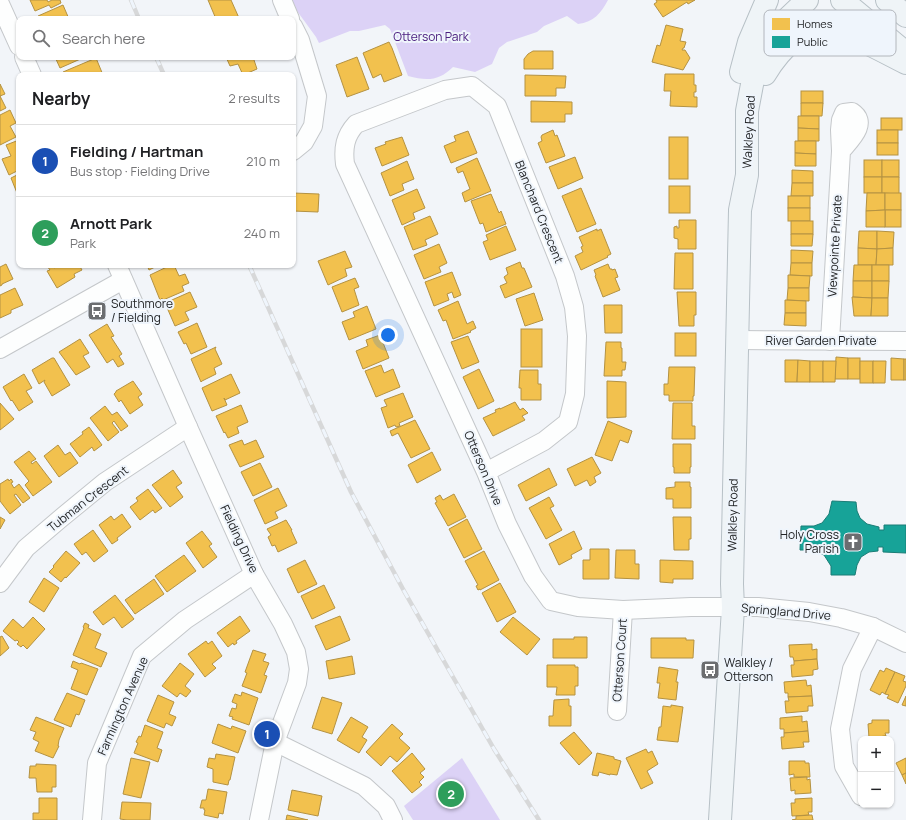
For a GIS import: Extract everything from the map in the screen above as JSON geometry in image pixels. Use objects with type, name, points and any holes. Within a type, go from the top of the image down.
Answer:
[{"type":"main road","points":[[741,72],[749,42],[767,0]]},
{"type":"main road","name":"Walkley Road","points":[[779,10],[788,0]]},
{"type":"main road","name":"Walkley Road","points":[[796,10],[807,0]]},
{"type":"main road","points":[[842,0],[853,10]]},
{"type":"main road","points":[[887,0],[906,16]]},
{"type":"main road","name":"Walkley Road","points":[[720,820],[733,608],[732,584],[740,210],[734,170],[735,112],[741,72],[750,51],[764,28]]},
{"type":"main road","points":[[896,46],[906,54]]},
{"type":"main road","name":"Walkley Road","points":[[740,210],[747,175],[748,104],[751,86],[759,61],[764,51]]},
{"type":"main road","points":[[748,130],[764,76],[777,56]]},
{"type":"main road","points":[[892,56],[906,63]]},
{"type":"street","points":[[282,0],[289,16]]},
{"type":"street","points":[[0,4],[16,39]]},
{"type":"street","points":[[296,32],[300,40],[317,96],[313,126],[304,142],[296,149]]},
{"type":"street","points":[[25,60],[31,72]]},
{"type":"street","name":"Blanchard Crescent","points":[[345,165],[345,142],[356,124],[445,90],[456,88],[472,86],[497,106],[565,276],[574,307],[577,336],[575,394],[568,422],[544,441],[486,472]]},
{"type":"street","name":"Viewpointe Private","points":[[830,340],[841,151]]},
{"type":"street","name":"Otterson Drive","points":[[345,165],[486,472],[507,524],[533,576],[551,601],[578,607],[623,610],[691,607],[733,608]]},
{"type":"street","points":[[0,349],[120,272]]},
{"type":"street","name":"Fielding Drive","points":[[120,272],[254,574],[283,624],[296,652],[299,669],[298,683],[275,742],[259,820]]},
{"type":"street","name":"River Garden Private","points":[[737,340],[906,341]]},
{"type":"street","name":"Tubman Crescent","points":[[0,583],[26,548],[60,519],[105,482],[188,427]]},
{"type":"street","name":"Farmington Avenue","points":[[92,820],[97,763],[142,656],[185,620],[254,574]]},
{"type":"street","name":"Springland Drive","points":[[733,608],[758,607],[809,612],[841,618],[873,628],[906,643]]},
{"type":"street","name":"Otterson Court","points":[[616,711],[623,610]]},
{"type":"street","points":[[858,792],[844,766],[840,729],[852,669],[873,628]]},
{"type":"street","points":[[275,742],[364,786],[386,806],[393,820]]},
{"type":"green space","name":"Otterson Park","points":[[289,0],[608,0],[600,13],[593,19],[584,23],[578,24],[567,16],[544,26],[537,32],[507,42],[499,48],[492,64],[475,72],[453,67],[448,72],[438,77],[432,79],[421,79],[408,76],[390,29],[385,25],[359,31],[350,31],[319,43]]},
{"type":"green space","points":[[462,758],[500,820],[413,820],[404,806]]},
{"type":"building: Homes","points":[[30,0],[47,0],[48,2],[52,0],[60,0],[61,3],[51,8],[49,5],[35,11]]},
{"type":"building: Homes","points":[[208,0],[231,0],[238,16],[215,16]]},
{"type":"building: Homes","points":[[656,0],[695,0],[688,4],[687,2],[663,17],[654,4],[657,2]]},
{"type":"building: Homes","points":[[63,5],[68,16],[38,16]]},
{"type":"building: Homes","points":[[666,25],[683,29],[680,41],[686,42],[682,50],[685,50],[690,58],[683,70],[652,62],[657,45],[660,46]]},
{"type":"building: Homes","points":[[389,42],[402,75],[384,82],[381,74],[373,78],[363,53]]},
{"type":"building: Homes","points":[[533,51],[553,51],[553,69],[524,69],[524,59]]},
{"type":"building: Homes","points":[[357,57],[369,89],[347,97],[336,65]]},
{"type":"building: Homes","points":[[56,60],[78,60],[60,68]]},
{"type":"building: Homes","points":[[91,60],[97,60],[102,72],[63,72]]},
{"type":"building: Homes","points":[[227,60],[254,60],[257,69],[250,72],[242,72],[238,64],[230,66]]},
{"type":"building: Homes","points":[[665,74],[694,74],[694,85],[696,85],[696,92],[694,92],[694,97],[697,97],[697,107],[670,106],[671,91],[664,91]]},
{"type":"building: Homes","points":[[525,75],[566,76],[565,88],[556,88],[556,96],[525,96]]},
{"type":"building: Homes","points":[[0,84],[5,94],[0,96]]},
{"type":"building: Homes","points":[[801,91],[823,91],[823,103],[801,103]]},
{"type":"building: Homes","points":[[0,96],[6,108],[0,111]]},
{"type":"building: Homes","points":[[531,101],[572,102],[572,114],[565,114],[565,122],[531,122]]},
{"type":"building: Homes","points":[[801,103],[823,103],[822,116],[801,116]]},
{"type":"building: Homes","points":[[10,110],[16,123],[10,126],[16,137],[0,145],[0,115]]},
{"type":"building: Homes","points":[[798,116],[819,116],[819,129],[798,128]]},
{"type":"building: Homes","points":[[881,118],[902,118],[902,130],[881,130]]},
{"type":"building: Homes","points":[[798,128],[819,129],[819,141],[798,141]]},
{"type":"building: Homes","points":[[553,130],[555,136],[557,135],[565,156],[546,163],[538,143],[542,141],[542,135]]},
{"type":"building: Homes","points":[[877,130],[898,130],[898,143],[877,143]]},
{"type":"building: Homes","points":[[468,131],[477,153],[451,163],[444,146],[456,141],[454,136]]},
{"type":"building: Homes","points":[[402,137],[409,155],[382,166],[375,148],[386,144],[385,142]]},
{"type":"building: Homes","points":[[669,137],[688,137],[688,179],[669,179]]},
{"type":"building: Homes","points":[[16,141],[16,172],[9,175],[2,159],[11,156],[6,145]]},
{"type":"building: Homes","points":[[795,141],[816,141],[816,154],[795,153]]},
{"type":"building: Homes","points":[[877,143],[898,143],[898,155],[877,155]]},
{"type":"building: Homes","points":[[795,153],[816,154],[816,166],[795,166]]},
{"type":"building: Homes","points":[[575,157],[583,178],[558,189],[549,167]]},
{"type":"building: Homes","points":[[477,158],[491,191],[465,202],[462,193],[470,189],[463,171],[458,173],[456,168]]},
{"type":"building: Homes","points":[[864,160],[882,160],[882,177],[864,177]]},
{"type":"building: Homes","points":[[882,160],[899,160],[899,177],[882,177]]},
{"type":"building: Homes","points":[[407,161],[414,179],[402,184],[404,190],[390,196],[381,173]]},
{"type":"building: Homes","points":[[792,170],[813,171],[813,183],[792,183]]},
{"type":"building: Homes","points":[[16,176],[16,190],[11,178]]},
{"type":"building: Homes","points":[[864,177],[882,177],[882,193],[864,193]]},
{"type":"building: Homes","points":[[882,177],[899,177],[899,194],[882,193]]},
{"type":"building: Homes","points":[[792,183],[813,183],[813,196],[791,196]]},
{"type":"building: Homes","points":[[669,186],[690,186],[690,213],[669,213]]},
{"type":"building: Homes","points":[[581,188],[596,224],[577,232],[562,196]]},
{"type":"building: Homes","points":[[417,189],[425,208],[413,213],[415,219],[402,225],[392,200]]},
{"type":"building: Homes","points":[[296,193],[319,194],[318,212],[296,211]]},
{"type":"building: Homes","points":[[867,193],[885,193],[885,210],[866,211]]},
{"type":"building: Homes","points":[[885,193],[901,193],[901,210],[885,210]]},
{"type":"building: Homes","points":[[491,194],[499,213],[501,211],[506,224],[486,232],[483,223],[480,224],[471,201]]},
{"type":"building: Homes","points":[[788,196],[810,196],[810,208],[788,208]]},
{"type":"building: Homes","points":[[788,208],[810,208],[810,221],[788,221]]},
{"type":"building: Homes","points":[[885,210],[901,210],[901,227],[885,227]]},
{"type":"building: Homes","points":[[885,210],[885,227],[866,227],[866,211]]},
{"type":"building: Homes","points":[[430,216],[438,234],[425,240],[427,245],[413,250],[404,227]]},
{"type":"building: Homes","points":[[679,220],[696,220],[696,249],[678,249],[678,239],[674,238],[674,227],[677,226],[677,228],[679,228]]},
{"type":"building: Homes","points":[[791,221],[813,221],[813,234],[791,234]]},
{"type":"building: Homes","points":[[506,226],[516,250],[490,260],[483,242],[488,240],[486,235]]},
{"type":"building: Homes","points":[[597,229],[597,231],[601,229],[611,254],[607,256],[608,257],[581,270],[575,256],[583,252],[581,247],[583,246],[579,237]]},
{"type":"building: Homes","points":[[859,231],[877,231],[877,249],[858,248]]},
{"type":"building: Homes","points":[[877,231],[894,232],[893,248],[877,249]]},
{"type":"building: Homes","points":[[791,234],[813,234],[812,246],[791,246]]},
{"type":"building: Homes","points":[[439,244],[447,263],[439,267],[441,272],[424,279],[414,255]]},
{"type":"building: Homes","points":[[858,248],[877,249],[876,265],[858,265]]},
{"type":"building: Homes","points":[[893,248],[893,265],[876,265],[877,249]]},
{"type":"building: Homes","points":[[791,250],[813,251],[812,263],[791,263]]},
{"type":"building: Homes","points":[[345,251],[352,267],[345,269],[347,276],[328,285],[318,261]]},
{"type":"building: Homes","points":[[675,253],[693,253],[693,289],[674,289]]},
{"type":"building: Homes","points":[[520,262],[532,287],[505,298],[500,286],[507,283],[504,277],[508,274],[506,268]]},
{"type":"building: Homes","points":[[791,263],[812,263],[812,276],[790,275]]},
{"type":"building: Homes","points":[[6,264],[13,279],[0,286],[0,267]]},
{"type":"building: Homes","points":[[608,264],[610,269],[615,269],[618,277],[615,278],[620,290],[603,297],[594,270]]},
{"type":"building: Homes","points":[[854,265],[872,265],[872,281],[853,281]]},
{"type":"building: Homes","points":[[872,265],[889,265],[889,281],[872,281]]},
{"type":"building: Homes","points":[[48,268],[81,268],[82,270],[74,274],[75,277],[57,288],[47,271],[50,270]]},
{"type":"building: Homes","points":[[165,268],[175,268],[179,276],[185,274],[189,283],[182,286],[184,291],[160,300],[150,275]]},
{"type":"building: Homes","points":[[452,272],[461,295],[454,298],[452,292],[447,294],[449,300],[434,306],[425,282]]},
{"type":"building: Homes","points":[[788,275],[810,276],[809,288],[788,288]]},
{"type":"building: Homes","points":[[355,278],[359,287],[354,289],[359,305],[342,312],[332,287]]},
{"type":"building: Homes","points":[[853,281],[872,281],[872,298],[853,297]]},
{"type":"building: Homes","points":[[872,281],[889,281],[888,298],[872,298]]},
{"type":"building: Homes","points":[[15,288],[23,305],[11,310],[11,313],[0,318],[0,295]]},
{"type":"building: Homes","points":[[788,288],[809,288],[809,301],[787,300]]},
{"type":"building: Homes","points":[[190,292],[197,307],[185,312],[189,320],[175,326],[165,303]]},
{"type":"building: Homes","points":[[677,292],[696,292],[696,315],[694,315],[694,326],[679,326]]},
{"type":"building: Homes","points":[[534,293],[543,320],[525,326],[516,299]]},
{"type":"building: Homes","points":[[852,297],[872,298],[871,316],[854,316]]},
{"type":"building: Homes","points":[[872,298],[888,298],[888,316],[871,316]]},
{"type":"building: Homes","points":[[785,300],[806,301],[806,313],[785,313]]},
{"type":"building: Homes","points":[[458,301],[467,324],[473,321],[476,328],[470,331],[471,332],[453,339],[446,320],[443,321],[438,310]]},
{"type":"building: Homes","points":[[604,305],[622,305],[622,333],[605,333]]},
{"type":"building: Homes","points":[[367,306],[376,329],[349,340],[342,322],[355,317],[353,312]]},
{"type":"building: Homes","points":[[785,313],[806,313],[806,326],[784,325]]},
{"type":"building: Homes","points":[[197,323],[207,347],[191,354],[186,343],[184,344],[178,332]]},
{"type":"building: Homes","points":[[107,324],[114,336],[111,337],[122,354],[119,356],[124,364],[118,367],[113,359],[107,363],[89,335]]},
{"type":"building: Homes","points":[[521,329],[542,329],[542,367],[521,367]]},
{"type":"building: Homes","points":[[675,333],[696,333],[696,356],[675,356]]},
{"type":"building: Homes","points":[[380,335],[389,358],[363,369],[356,351],[368,346],[366,340]]},
{"type":"building: Homes","points":[[468,336],[479,362],[462,369],[451,342]]},
{"type":"building: Homes","points":[[80,339],[89,353],[83,356],[90,367],[76,375],[59,352]]},
{"type":"building: Homes","points":[[606,342],[621,342],[622,362],[626,362],[625,370],[622,370],[622,376],[604,376]]},
{"type":"building: Homes","points":[[216,347],[215,349],[222,364],[214,368],[216,374],[201,382],[191,359]]},
{"type":"building: Homes","points":[[836,357],[848,358],[848,379],[835,379]]},
{"type":"building: Homes","points":[[54,358],[70,385],[52,396],[44,382],[45,380],[39,384],[32,370]]},
{"type":"building: Homes","points":[[848,358],[860,358],[860,379],[848,379]]},
{"type":"building: Homes","points":[[891,358],[904,359],[904,380],[891,380]]},
{"type":"building: Homes","points":[[904,359],[906,359],[906,380],[904,380]]},
{"type":"building: Homes","points":[[785,360],[798,360],[797,382],[785,382]]},
{"type":"building: Homes","points":[[798,360],[810,361],[810,382],[797,382]]},
{"type":"building: Homes","points":[[810,361],[823,361],[823,382],[810,382]]},
{"type":"building: Homes","points":[[823,361],[836,361],[835,382],[823,382]]},
{"type":"building: Homes","points":[[860,361],[873,361],[873,383],[860,383]]},
{"type":"building: Homes","points":[[873,361],[886,361],[885,383],[873,383]]},
{"type":"building: Homes","points":[[381,365],[384,373],[393,369],[400,387],[376,397],[365,371]]},
{"type":"building: Homes","points":[[669,367],[695,367],[693,401],[669,401],[669,395],[664,395],[664,384],[668,384]]},
{"type":"building: Homes","points":[[479,369],[494,401],[478,409],[463,377]]},
{"type":"building: Homes","points":[[520,370],[538,370],[538,384],[541,384],[541,400],[521,400],[521,388],[519,388]]},
{"type":"building: Homes","points":[[24,374],[32,388],[26,391],[33,402],[19,411],[3,387]]},
{"type":"building: Homes","points":[[231,374],[240,393],[225,400],[224,398],[227,405],[212,411],[202,388]]},
{"type":"building: Homes","points":[[133,381],[142,394],[138,397],[143,405],[130,414],[121,400],[119,402],[114,394],[116,391]]},
{"type":"building: Homes","points":[[607,381],[626,382],[626,417],[607,418]]},
{"type":"building: Homes","points":[[403,393],[413,417],[399,423],[400,426],[396,427],[395,425],[388,428],[381,408],[387,406],[384,400]]},
{"type":"building: Homes","points":[[515,402],[520,410],[523,408],[528,413],[522,416],[525,420],[493,436],[483,418],[496,412],[495,410]]},
{"type":"building: Homes","points":[[0,403],[14,419],[0,430]]},
{"type":"building: Homes","points":[[673,403],[692,403],[692,426],[695,426],[695,439],[672,439]]},
{"type":"building: Homes","points":[[241,405],[248,422],[237,427],[239,433],[228,438],[216,416]]},
{"type":"building: Homes","points":[[105,406],[112,415],[117,412],[128,426],[121,431],[114,421],[112,423],[119,432],[108,441],[90,418]]},
{"type":"building: Homes","points":[[415,420],[430,449],[411,458],[398,433],[392,436],[390,431]]},
{"type":"building: Homes","points":[[608,421],[632,431],[628,443],[620,440],[612,461],[595,455]]},
{"type":"building: Homes","points":[[89,427],[102,445],[94,451],[92,447],[80,457],[70,444],[83,434],[82,432]]},
{"type":"building: Homes","points":[[242,440],[244,445],[256,440],[264,457],[240,467],[229,445]]},
{"type":"building: Homes","points":[[673,444],[691,444],[690,473],[674,473]]},
{"type":"building: Homes","points":[[58,445],[65,455],[70,452],[78,463],[59,477],[44,456]]},
{"type":"building: Homes","points":[[29,451],[36,459],[31,462],[32,464],[36,461],[52,482],[33,496],[25,485],[29,481],[14,462]]},
{"type":"building: Homes","points":[[432,452],[441,470],[417,483],[408,465]]},
{"type":"building: Homes","points":[[592,457],[601,473],[594,477],[596,482],[590,486],[587,480],[575,486],[567,469]]},
{"type":"building: Homes","points":[[260,463],[272,487],[253,496],[241,472]]},
{"type":"building: Homes","points":[[549,468],[557,485],[526,501],[518,485]]},
{"type":"building: Homes","points":[[173,470],[182,483],[176,487],[183,497],[170,507],[152,485]]},
{"type":"building: Homes","points":[[8,479],[9,481],[11,479],[13,482],[11,483],[14,488],[19,484],[30,498],[23,503],[16,494],[14,495],[21,505],[10,514],[0,501],[0,484]]},
{"type":"building: Homes","points":[[675,482],[690,482],[691,508],[673,508],[673,499],[666,499],[666,488],[675,487]]},
{"type":"building: Homes","points":[[278,488],[287,506],[275,512],[278,518],[265,524],[254,500]]},
{"type":"building: Homes","points":[[148,489],[162,508],[155,513],[153,510],[140,520],[130,507],[138,501],[136,498]]},
{"type":"building: Homes","points":[[454,494],[466,517],[448,526],[435,503],[437,502],[435,498],[440,495],[443,500]]},
{"type":"building: Homes","points":[[549,497],[554,506],[550,508],[562,530],[546,539],[529,508]]},
{"type":"building: Homes","points":[[122,514],[131,527],[112,544],[99,525],[111,516],[114,520]]},
{"type":"building: Homes","points":[[0,517],[5,520],[0,529]]},
{"type":"building: Homes","points":[[673,517],[691,517],[691,539],[689,539],[689,550],[674,550]]},
{"type":"building: Homes","points":[[467,519],[482,549],[464,558],[449,529]]},
{"type":"building: Homes","points":[[286,520],[297,543],[278,552],[275,545],[272,546],[268,537],[271,535],[267,529]]},
{"type":"building: Homes","points":[[93,530],[108,551],[94,562],[86,552],[82,555],[74,544]]},
{"type":"building: Homes","points":[[202,531],[212,544],[209,546],[217,557],[203,568],[186,543]]},
{"type":"building: Homes","points":[[574,531],[582,549],[571,555],[572,558],[559,565],[549,544]]},
{"type":"building: Homes","points":[[590,549],[609,549],[609,579],[583,579],[583,560],[590,560]]},
{"type":"building: Homes","points":[[616,550],[635,550],[635,564],[639,564],[639,579],[615,578]]},
{"type":"building: Homes","points":[[66,551],[80,563],[61,582],[49,572]]},
{"type":"building: Homes","points":[[484,551],[499,580],[478,590],[476,586],[478,585],[465,561]]},
{"type":"building: Homes","points":[[184,555],[196,571],[167,592],[155,576]]},
{"type":"building: Homes","points":[[305,560],[317,584],[298,593],[287,569]]},
{"type":"building: Homes","points":[[660,560],[693,561],[693,579],[673,579],[673,583],[660,582]]},
{"type":"building: Homes","points":[[44,578],[59,588],[44,612],[29,602]]},
{"type":"building: Homes","points":[[154,579],[164,594],[135,614],[125,600]]},
{"type":"building: Homes","points":[[500,583],[516,612],[497,622],[482,593]]},
{"type":"building: Homes","points":[[324,585],[335,608],[312,619],[301,596]]},
{"type":"building: Homes","points":[[115,595],[134,619],[122,628],[114,617],[103,625],[93,612]]},
{"type":"building: Homes","points":[[240,616],[250,631],[236,641],[237,643],[234,645],[233,643],[228,647],[217,633]]},
{"type":"building: Homes","points":[[340,616],[350,640],[326,650],[315,626]]},
{"type":"building: Homes","points":[[33,617],[45,629],[27,649],[23,645],[21,647],[17,644],[19,642],[17,640],[15,641],[3,631],[13,619],[23,628]]},
{"type":"building: Homes","points":[[513,617],[540,639],[527,655],[500,632]]},
{"type":"building: Homes","points":[[85,623],[89,625],[88,628],[101,634],[95,648],[107,653],[101,667],[73,655]]},
{"type":"building: Homes","points":[[2,636],[9,648],[0,656],[0,637]]},
{"type":"building: Homes","points":[[574,637],[587,637],[587,658],[553,658],[553,639],[574,639]]},
{"type":"building: Homes","points":[[651,638],[686,638],[686,640],[694,640],[693,658],[651,658]]},
{"type":"building: Homes","points":[[206,641],[208,644],[212,641],[222,656],[212,664],[216,668],[205,677],[188,654]]},
{"type":"building: Homes","points":[[812,644],[812,650],[817,649],[817,659],[794,661],[793,657],[790,657],[789,645]]},
{"type":"building: Homes","points":[[253,650],[266,654],[263,661],[269,663],[264,675],[267,676],[261,693],[242,686],[247,673],[245,672]]},
{"type":"building: Homes","points":[[352,656],[355,674],[329,679],[326,661]]},
{"type":"building: Homes","points":[[817,659],[818,669],[813,670],[813,675],[792,677],[791,665],[794,665],[794,661]]},
{"type":"building: Homes","points":[[73,661],[98,669],[87,695],[71,689],[78,670],[71,667]]},
{"type":"building: Homes","points":[[180,663],[194,674],[185,686],[191,691],[186,697],[180,693],[177,697],[162,686]]},
{"type":"building: Homes","points":[[547,665],[575,665],[575,667],[578,667],[578,686],[575,686],[575,695],[556,695],[557,687],[547,687]]},
{"type":"building: Homes","points":[[659,667],[678,670],[676,700],[658,698],[660,683],[657,683]]},
{"type":"building: Homes","points":[[886,668],[895,672],[885,694],[882,692],[880,695],[870,690],[880,670],[884,672]]},
{"type":"building: Homes","points":[[895,672],[905,676],[903,681],[906,682],[906,686],[898,703],[887,698],[889,695],[885,694]]},
{"type":"building: Homes","points":[[806,680],[807,686],[811,685],[812,696],[788,697],[788,693],[785,693],[784,682]]},
{"type":"building: Homes","points":[[242,692],[258,698],[249,725],[232,719],[233,717],[229,716],[232,708],[236,709],[237,704],[232,702],[235,694],[241,696]]},
{"type":"building: Homes","points":[[67,693],[85,700],[79,715],[76,714],[71,727],[54,720]]},
{"type":"building: Homes","points":[[158,695],[174,702],[169,714],[176,717],[172,726],[166,723],[164,728],[147,721]]},
{"type":"building: Homes","points":[[812,696],[813,706],[808,706],[808,711],[786,713],[785,701],[789,701],[788,697]]},
{"type":"building: Homes","points":[[906,696],[906,706],[902,705]]},
{"type":"building: Homes","points":[[322,697],[342,703],[332,734],[312,728]]},
{"type":"building: Homes","points":[[569,699],[569,706],[571,706],[571,726],[549,726],[549,716],[553,716],[554,700]]},
{"type":"building: Homes","points":[[671,705],[683,707],[678,742],[657,740],[659,727],[661,727],[663,706],[671,707]]},
{"type":"building: Homes","points":[[802,716],[802,722],[807,721],[808,731],[784,733],[784,729],[780,729],[780,718]]},
{"type":"building: Homes","points":[[36,717],[64,728],[59,740],[59,746],[53,758],[35,751],[39,742],[33,739],[36,732],[30,730]]},
{"type":"building: Homes","points":[[351,717],[368,727],[362,737],[367,740],[359,753],[337,740]]},
{"type":"building: Homes","points":[[872,720],[889,720],[889,733],[885,733],[886,736],[869,736],[868,724],[872,723]]},
{"type":"building: Homes","points":[[218,724],[231,729],[232,726],[246,731],[238,753],[212,743]]},
{"type":"building: Homes","points":[[392,724],[403,734],[399,738],[410,748],[397,762],[390,756],[381,766],[366,752]]},
{"type":"building: Homes","points":[[145,725],[163,732],[157,748],[162,750],[158,762],[134,753],[138,743],[136,742],[139,736],[141,737]]},
{"type":"building: Homes","points":[[808,731],[809,742],[803,742],[804,747],[782,749],[781,737],[784,737],[784,733]]},
{"type":"building: Homes","points":[[574,732],[592,753],[579,765],[560,743]]},
{"type":"building: Homes","points":[[646,749],[648,753],[652,751],[658,764],[647,771],[653,783],[641,789],[626,758]]},
{"type":"building: Homes","points":[[412,753],[425,769],[420,773],[424,777],[419,782],[422,785],[412,793],[392,771]]},
{"type":"building: Homes","points":[[597,753],[614,757],[614,759],[621,761],[617,775],[599,772],[598,776],[592,775]]},
{"type":"building: Homes","points":[[216,754],[235,757],[228,785],[213,782],[213,769],[207,767],[209,758],[215,759]]},
{"type":"building: Homes","points":[[131,758],[150,762],[141,798],[123,794]]},
{"type":"building: Homes","points":[[906,758],[906,773],[902,775],[896,763]]},
{"type":"building: Homes","points":[[789,761],[805,761],[805,763],[809,763],[810,777],[794,777],[794,774],[789,775]]},
{"type":"building: Homes","points":[[36,764],[56,765],[56,787],[52,787],[52,792],[37,792],[36,778],[29,778],[30,766],[36,766]]},
{"type":"building: Homes","points":[[906,773],[906,784],[902,775]]},
{"type":"building: Homes","points":[[807,777],[807,780],[810,779],[811,793],[795,794],[795,790],[791,791],[790,778]]},
{"type":"building: Homes","points":[[208,789],[227,792],[223,814],[219,813],[218,818],[204,815],[204,808],[200,808],[202,800],[206,800]]},
{"type":"building: Homes","points":[[292,790],[322,796],[318,816],[288,810]]},
{"type":"building: Homes","points":[[39,798],[57,798],[57,820],[33,820],[33,813],[39,813]]},
{"type":"building: Homes","points":[[812,798],[812,812],[808,812],[809,815],[792,816],[791,803],[795,803],[795,799]]},
{"type":"building: Homes","points":[[122,802],[151,803],[150,820],[120,819]]},
{"type":"building: Homes","points":[[287,815],[308,820],[286,820]]},
{"type":"building: Homes","points":[[812,815],[813,820],[792,820],[796,819],[796,816]]},
{"type":"building: Public","name":"Holy Cross Parish","points":[[832,501],[856,502],[857,511],[860,518],[867,524],[879,527],[879,530],[884,530],[884,525],[906,525],[906,553],[883,552],[883,547],[878,547],[878,551],[869,552],[861,557],[857,565],[855,575],[831,575],[831,566],[824,555],[813,550],[800,550],[801,526],[814,526],[822,523],[829,514]]},
{"type":"railway","points":[[131,0],[138,16]]},
{"type":"railway","points":[[157,60],[163,72]]},
{"type":"railway","points":[[250,268],[351,492],[404,591],[494,749],[539,820]]},
{"type":"place","name":"Southmore / Fielding","points":[[97,311]]},
{"type":"place","name":"Holy Cross Parish","points":[[853,542]]},
{"type":"place","name":"Walkley / Otterson","points":[[710,670]]},
{"type":"place","name":"Fielding / Hartman","points":[[267,734]]},
{"type":"place","name":"Arnott Park","points":[[451,794]]}]
